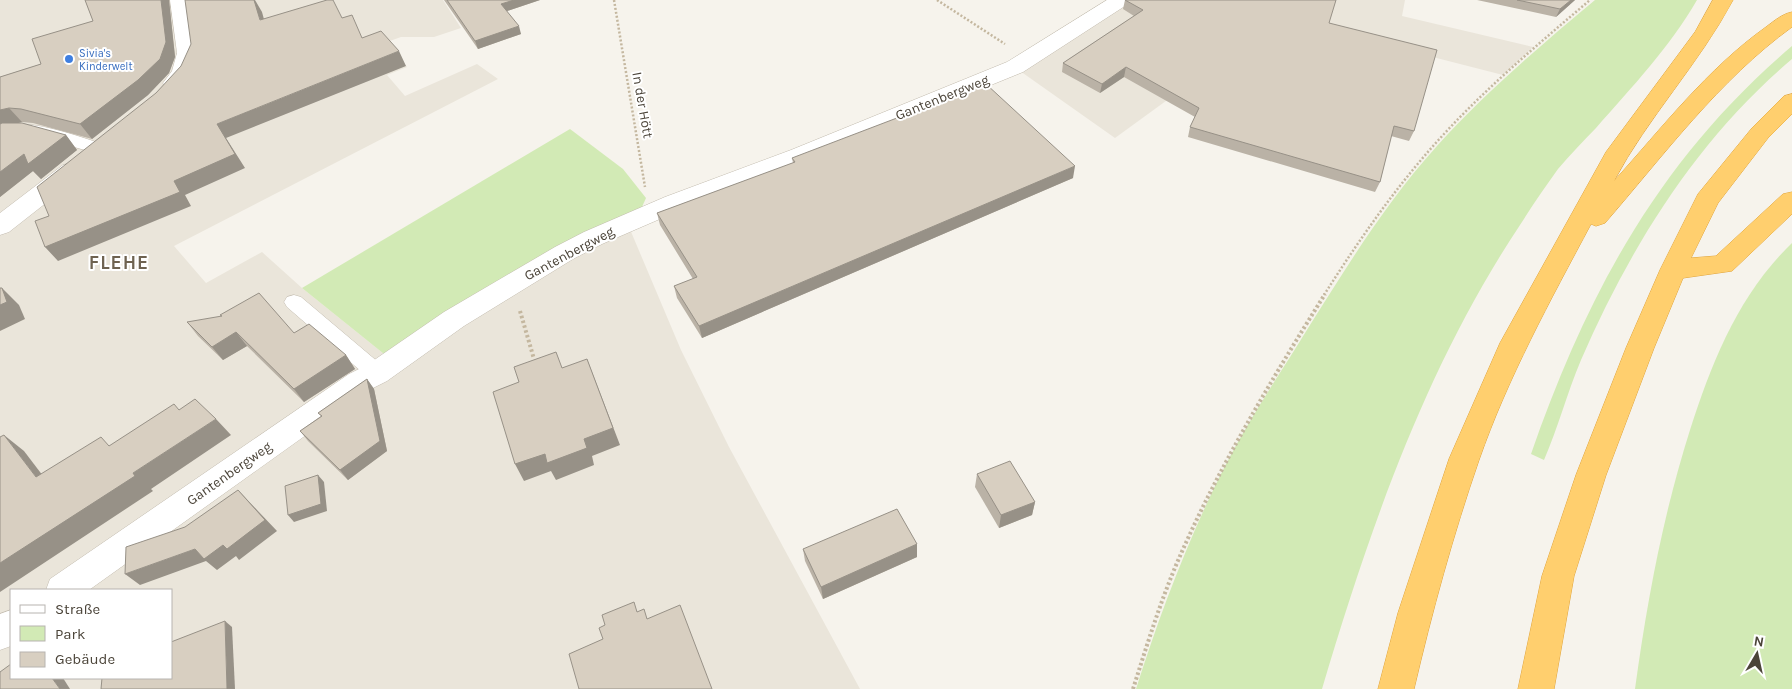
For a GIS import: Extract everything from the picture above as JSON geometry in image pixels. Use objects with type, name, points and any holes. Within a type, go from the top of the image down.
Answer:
[{"type":"highway","points":[[1396,689],[1415,613],[1464,459],[1514,342],[1562,258],[1618,152],[1705,33],[1723,0]]},
{"type":"highway","points":[[1562,258],[1713,84],[1757,43],[1792,18]]},
{"type":"highway","points":[[1536,689],[1558,576],[1591,475],[1640,348],[1673,270],[1707,200],[1760,133],[1792,102]]},
{"type":"highway","points":[[1673,270],[1723,264],[1792,200]]},
{"type":"street","points":[[157,100],[179,78],[188,62],[180,0]]},
{"type":"street","name":"Gantenbergweg","points":[[63,589],[358,382],[377,373],[454,319],[501,290],[586,242],[650,213],[1015,67],[1121,0]]},
{"type":"street","points":[[0,226],[106,143]]},
{"type":"lane","points":[[0,136],[12,130],[28,128],[106,143]]},
{"type":"lane","points":[[294,302],[377,373]]},
{"type":"path","name":"In der Hött","points":[[614,0],[650,213]]},
{"type":"path","points":[[937,0],[1028,59]]},
{"type":"path","points":[[1133,689],[1179,558],[1224,464],[1266,388],[1324,294],[1391,198],[1433,146],[1535,47],[1590,0]]},
{"type":"path","points":[[501,290],[520,308],[534,359]]},
{"type":"shaded area","points":[[0,0],[443,0],[461,28],[434,37],[401,37],[387,42],[407,67],[387,75],[405,96],[477,64],[498,79],[174,246],[206,283],[262,252],[302,288],[389,358],[548,265],[629,227],[681,350],[729,447],[860,689],[0,689]]},
{"type":"shaded area","points":[[1128,0],[1405,0],[1402,16],[1533,47],[1503,75],[1292,21],[1181,90],[1115,138],[1020,71]]},
{"type":"green space","points":[[1595,0],[1697,0],[1675,34],[1650,66],[1558,169],[1486,279],[1456,334],[1429,391],[1381,509],[1340,629],[1322,689],[1136,689],[1176,576],[1199,520],[1225,466],[1255,412],[1354,255],[1402,188],[1455,126],[1513,70]]},
{"type":"green space","points":[[1792,46],[1792,59],[1758,90],[1726,124],[1696,160],[1644,236],[1600,318],[1581,360],[1544,460],[1531,454],[1577,338],[1603,284],[1633,232],[1666,182],[1703,134],[1745,89]]},
{"type":"green space","points":[[570,129],[623,169],[646,198],[642,207],[389,358],[302,288]]},
{"type":"green space","points":[[1792,243],[1792,689],[1635,689],[1645,623],[1664,526],[1680,462],[1699,404],[1718,354],[1742,306],[1773,263]]},
{"type":"building","points":[[85,0],[161,0],[166,42],[160,59],[138,80],[80,124],[21,109],[9,108],[0,110],[0,77],[41,64],[32,39],[93,21]]},
{"type":"building","points":[[185,0],[254,0],[260,20],[327,0],[333,0],[342,18],[352,15],[362,38],[381,31],[399,51],[217,124],[235,154],[174,181],[180,192],[45,247],[35,221],[49,216],[37,187],[156,93],[181,66],[191,44]]},
{"type":"building","points":[[447,0],[514,0],[501,4],[519,26],[475,41]]},
{"type":"building","points":[[1125,0],[1336,0],[1329,23],[1437,50],[1414,131],[1394,126],[1380,182],[1190,127],[1199,108],[1126,67],[1102,84],[1063,63],[1143,10]]},
{"type":"building","points":[[1517,0],[1571,0],[1560,9]]},
{"type":"building","points":[[986,84],[1075,166],[699,326],[674,286],[697,277],[657,213],[795,162],[792,158]]},
{"type":"building","points":[[22,123],[66,135],[28,164],[24,154],[0,172],[0,124]]},
{"type":"building","points":[[0,288],[2,288],[7,302],[0,305]]},
{"type":"building","points":[[259,293],[294,333],[309,324],[346,355],[294,389],[236,332],[212,347],[187,322],[222,316],[220,315]]},
{"type":"building","points":[[556,352],[562,368],[587,359],[613,428],[584,439],[587,448],[547,463],[545,454],[515,464],[493,392],[519,382],[514,367]]},
{"type":"building","points":[[367,379],[380,441],[340,470],[300,431],[322,416],[318,413]]},
{"type":"building","points":[[195,399],[216,419],[133,473],[135,476],[0,563],[0,437],[4,435],[36,477],[101,437],[109,446],[174,404],[179,410]]},
{"type":"building","points":[[1010,461],[1035,502],[1001,515],[977,474]]},
{"type":"building","points":[[318,475],[321,504],[288,515],[285,486]]},
{"type":"building","points":[[238,490],[265,520],[227,549],[223,545],[204,559],[195,549],[125,574],[126,547],[185,527]]},
{"type":"building","points":[[897,509],[917,544],[821,587],[803,549]]},
{"type":"building","points":[[634,602],[637,612],[644,609],[647,619],[680,605],[712,689],[579,689],[569,654],[603,639],[599,628],[605,625],[602,615]]},
{"type":"building","points":[[225,621],[227,689],[101,689],[102,679],[172,679],[172,642]]},
{"type":"building","points":[[10,665],[10,679],[53,679],[60,689],[0,689],[0,672]]},
{"type":"place","name":"Sivia's Kinderwelt","points":[[69,59]]},
{"type":"district","name":"FLEHE","points":[[119,262]]}]
